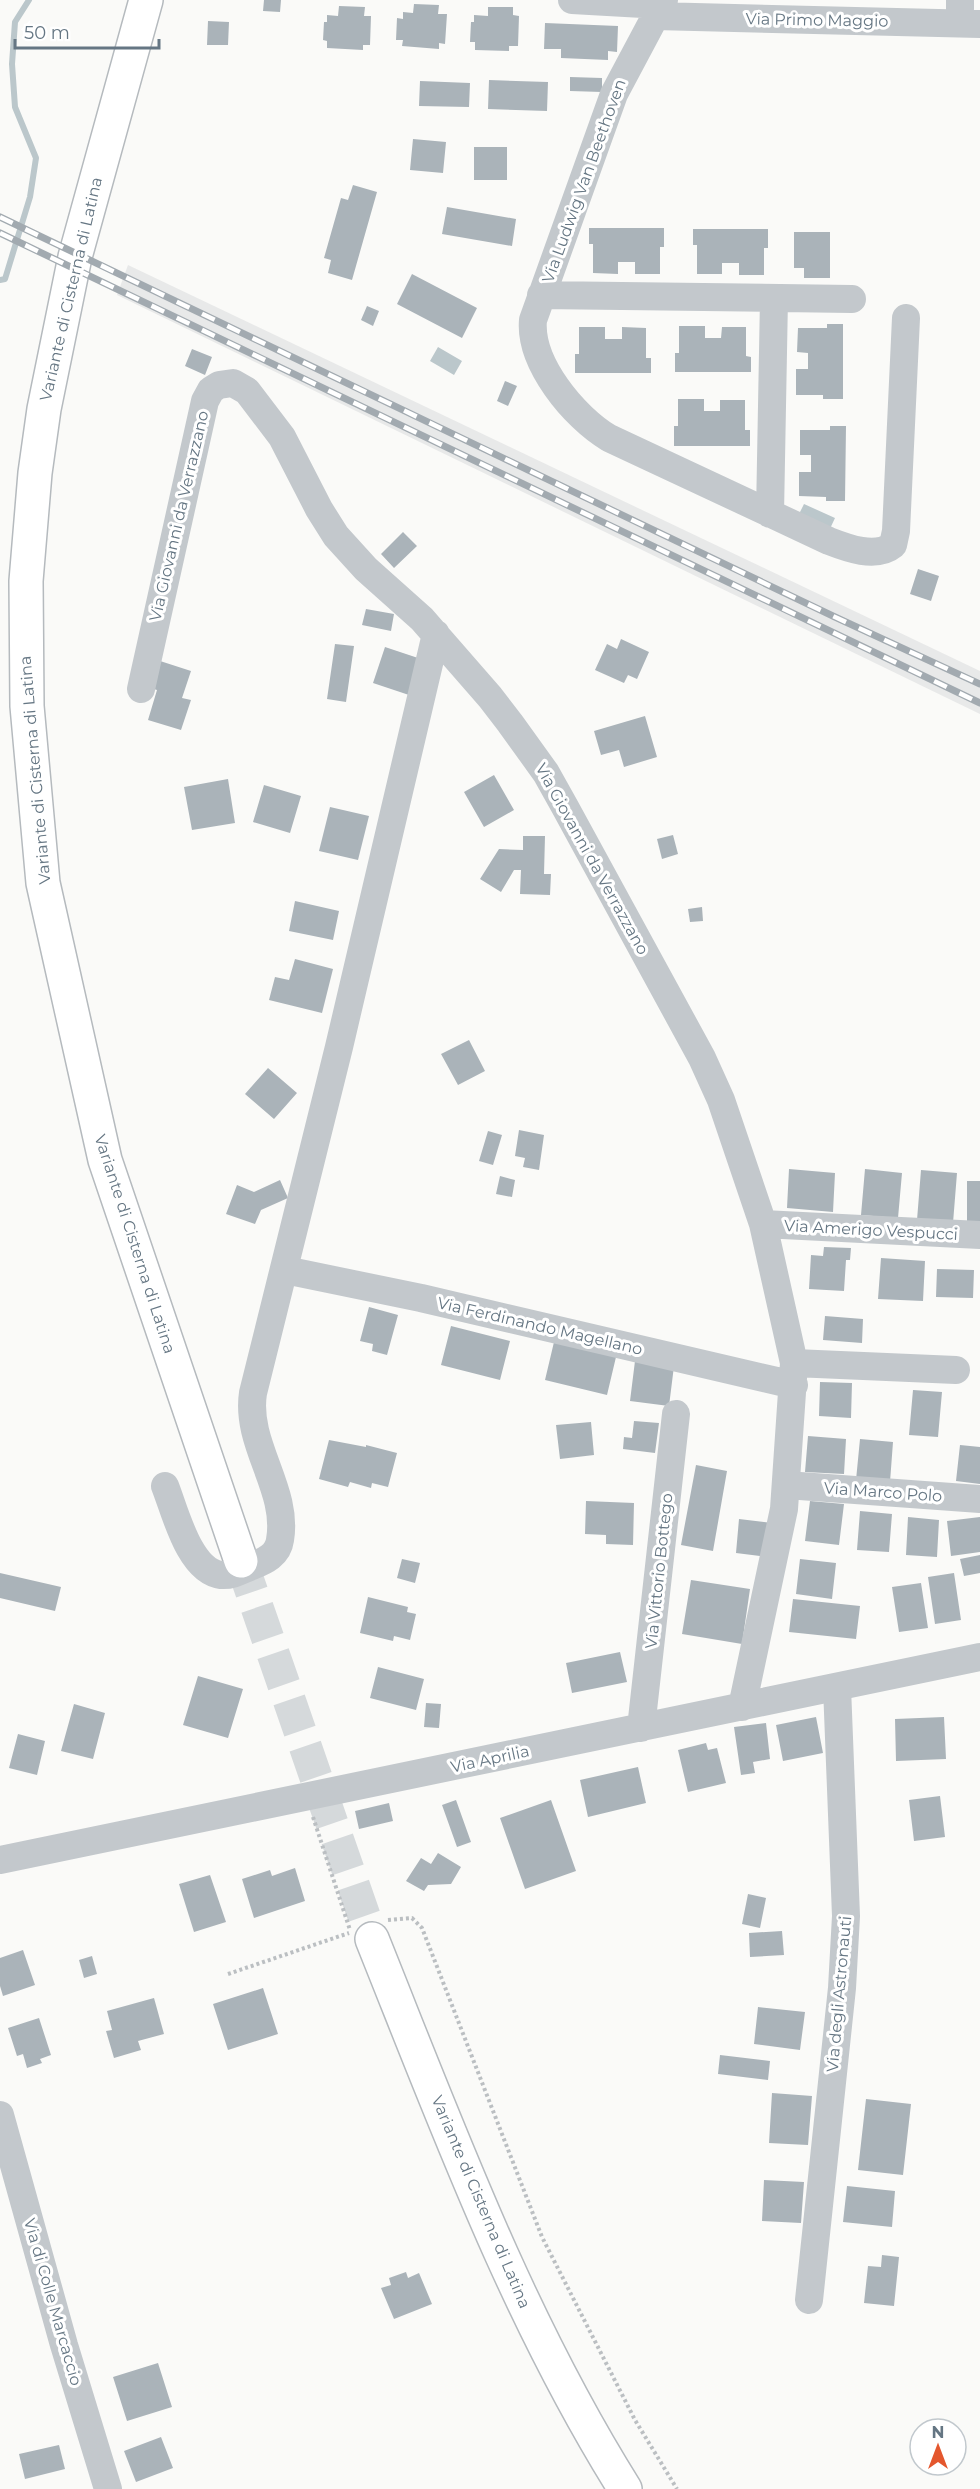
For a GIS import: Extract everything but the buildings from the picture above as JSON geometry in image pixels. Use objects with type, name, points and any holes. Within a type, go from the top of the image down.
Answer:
[{"type":"main road","name":"Variante di Cisterna di Latina","points":[[146,0],[75,257],[44,409],[35,473],[26,581],[28,715],[43,883],[105,1160],[241,1561]]},
{"type":"main road","name":"Variante di Cisterna di Latina","points":[[365,1931],[511,2279],[574,2402],[625,2489]]},
{"type":"street","name":"Via Primo Maggio","points":[[573,0],[660,7],[970,10]]},
{"type":"street","name":"Via Primo Maggio","points":[[712,0],[721,4],[741,6],[939,12],[970,10]]},
{"type":"street","name":"Via Ludwig Van Beethoven","points":[[660,7],[614,94],[533,320],[532,334],[535,349],[573,410],[588,424],[609,438],[770,514]]},
{"type":"street","points":[[541,295],[852,299]]},
{"type":"street","points":[[774,298],[770,514],[845,547],[878,552],[892,545],[896,531],[906,318]]},
{"type":"street","name":"Via Giovanni da Verrazzano","points":[[141,688],[205,401],[211,390],[223,384],[237,384],[247,392],[282,437],[319,509],[336,536],[358,561],[436,634],[500,710],[546,773],[710,1075],[731,1125],[763,1224],[794,1374],[786,1485],[780,1530],[742,1707]]},
{"type":"street","points":[[165,1486],[190,1548],[199,1562],[212,1573],[226,1575],[237,1572],[268,1558],[277,1549],[281,1536],[280,1514],[255,1436],[252,1398],[285,1269],[436,634]]},
{"type":"street","name":"Via Amerigo Vespucci","points":[[763,1224],[980,1235]]},
{"type":"street","name":"Via Ferdinando Magellano","points":[[285,1269],[794,1374],[956,1370]]},
{"type":"street","name":"Via Vittorio Bottego","points":[[641,1728],[676,1414]]},
{"type":"street","name":"Via Marco Polo","points":[[786,1485],[980,1499]]},
{"type":"street","name":"Via Aprilia","points":[[0,1860],[980,1657]]},
{"type":"street","name":"Via degli Astronauti","points":[[809,2300],[842,1988],[846,1916],[837,1687]]},
{"type":"street","name":"Via di Colle Marcaccio","points":[[0,2115],[64,2345],[108,2489]]},
{"type":"path","points":[[306,1797],[365,1931]]},
{"type":"path","points":[[228,1974],[365,1931],[395,1918],[412,1918],[422,1928],[542,2238],[635,2420],[677,2489]]},
{"type":"shaded area","points":[[128,265],[980,671],[980,714],[117,295]]},
{"type":"shaded area","points":[[438,347],[462,361],[454,375],[430,361]]},
{"type":"shaded area","points":[[804,504],[835,518],[828,533],[797,518]]},
{"type":"waterway","points":[[0,280],[5,279],[30,197],[36,158],[15,107],[12,64],[15,22],[29,0]]},
{"type":"tunnel","points":[[241,1561],[372,1939]]},
{"type":"railway","points":[[0,217],[835,617],[980,684]]},
{"type":"railway","points":[[0,233],[980,703]]}]
